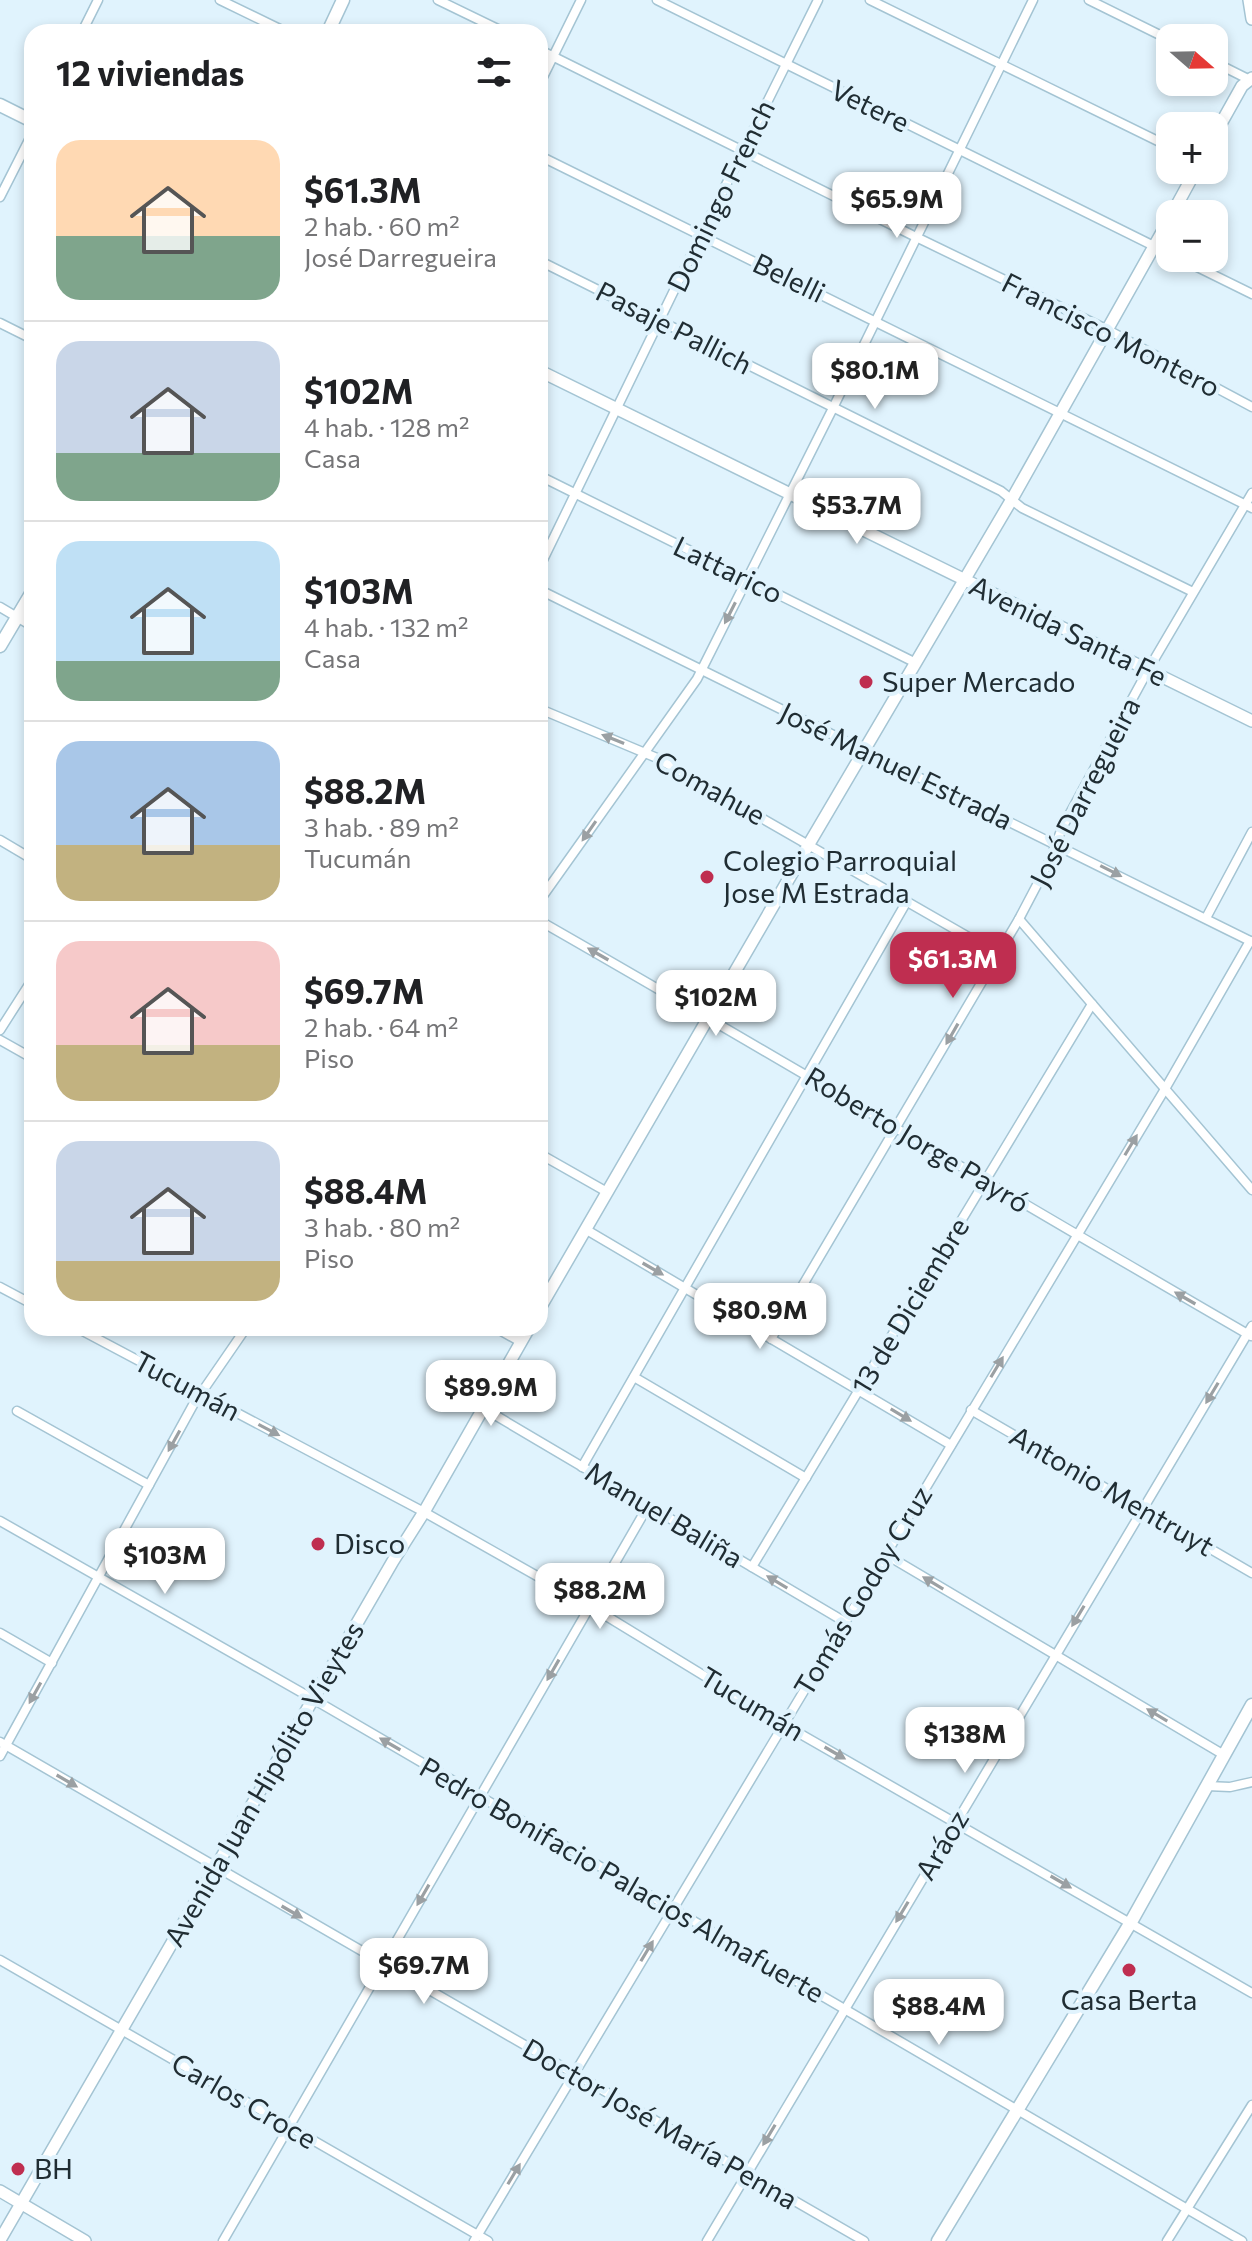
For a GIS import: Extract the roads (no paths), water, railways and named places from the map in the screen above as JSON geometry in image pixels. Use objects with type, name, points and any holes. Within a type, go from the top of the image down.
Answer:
[{"type":"main road","points":[[332,24],[343,0]]},
{"type":"main road","points":[[0,105],[24,117]]},
{"type":"main road","points":[[0,646],[24,605]]},
{"type":"main road","points":[[938,2241],[1131,1922],[1252,1705]]},
{"type":"street","points":[[86,24],[98,0]]},
{"type":"street","points":[[220,0],[270,24]]},
{"type":"street","points":[[438,0],[488,24]]},
{"type":"street","points":[[548,66],[581,0]]},
{"type":"street","name":"Vetere","points":[[657,0],[1155,246]]},
{"type":"street","name":"Domingo French","points":[[548,550],[818,0]]},
{"type":"street","points":[[870,0],[1156,140]]},
{"type":"street","points":[[548,889],[701,671],[1033,0]]},
{"type":"street","points":[[1089,0],[1156,33]]},
{"type":"street","points":[[1249,0],[1252,19]]},
{"type":"street","name":"Francisco Montero","points":[[548,54],[1108,330],[1252,407]]},
{"type":"street","points":[[1227,112],[1250,78],[1228,68]]},
{"type":"street","points":[[0,197],[24,150]]},
{"type":"street","name":"Belelli","points":[[548,160],[1248,506]]},
{"type":"street","points":[[548,1294],[1062,413],[1155,246]]},
{"type":"street","name":"Pasaje Pallich","points":[[548,265],[1001,491],[1022,508],[1193,592]]},
{"type":"street","points":[[1207,272],[1252,294]]},
{"type":"street","points":[[0,323],[24,335]]},
{"type":"street","name":"Avenida Santa Fe","points":[[548,375],[1252,721]]},
{"type":"street","name":"Lattarico","points":[[548,480],[916,663]]},
{"type":"street","name":"José Darregueira","points":[[771,1339],[1019,919],[1042,876],[1062,828],[1148,670],[1248,506],[1252,493]]},
{"type":"street","name":"José Manuel Estrada","points":[[548,594],[1251,942]]},
{"type":"street","points":[[0,607],[24,621]]},
{"type":"street","name":"Comahue","points":[[548,712],[646,752],[998,954]]},
{"type":"street","points":[[1206,918],[1252,832]]},
{"type":"street","points":[[0,840],[24,854]]},
{"type":"street","points":[[582,1467],[907,901]]},
{"type":"street","points":[[1019,919],[1252,1190]]},
{"type":"street","name":"Roberto Jorge Payró","points":[[548,926],[1077,1235],[1250,1332]]},
{"type":"street","name":"Tomás Godoy Cruz","points":[[476,2238],[1251,942]]},
{"type":"street","points":[[0,1030],[24,992]]},
{"type":"street","name":"13 de Diciembre","points":[[752,1567],[1092,1004]]},
{"type":"street","points":[[0,1040],[24,1054]]},
{"type":"street","points":[[548,1159],[607,1192]]},
{"type":"street","points":[[585,1229],[951,1445]]},
{"type":"street","points":[[0,1287],[24,1300]]},
{"type":"street","name":"Aráoz","points":[[707,2241],[1250,1332]]},
{"type":"street","name":"Tucumán","points":[[92,1336],[424,1512],[590,1606],[783,1724],[1131,1922]]},
{"type":"street","points":[[0,1756],[3,1744],[52,1663],[201,1394],[241,1336]]},
{"type":"street","points":[[510,1336],[521,1342]]},
{"type":"street","name":"Avenida Juan Hipólito Vieytes","points":[[0,2240],[524,1336]]},
{"type":"street","points":[[634,1377],[806,1478]]},
{"type":"street","name":"Manuel Baliña","points":[[483,1408],[845,1622]]},
{"type":"street","name":"Antonio Mentruyt","points":[[971,1410],[1252,1573]]},
{"type":"street","points":[[17,1411],[149,1485]]},
{"type":"street","points":[[223,2241],[648,1506]]},
{"type":"street","name":"Pedro Bonifacio Palacios Almafuerte","points":[[0,1521],[313,1699],[1242,2241]]},
{"type":"street","points":[[885,1554],[1224,1755]]},
{"type":"street","points":[[0,1633],[52,1663]]},
{"type":"street","name":"Doctor José María Penna","points":[[3,1744],[864,2241]]},
{"type":"street","points":[[1207,1786],[1230,1787],[1252,1782]]},
{"type":"street","points":[[1131,1922],[1252,1993]]},
{"type":"street","name":"Carlos Croce","points":[[0,1960],[476,2238],[488,2241]]},
{"type":"street","points":[[1167,2241],[1252,2105]]},
{"type":"street","points":[[0,2191],[85,2241]]},
{"type":"place","name":"Super Mercado","points":[[866,682]]},
{"type":"place","name":"Colegio Parroquial Jose M Estrada","points":[[707,877]]},
{"type":"place","name":"Disco","points":[[318,1544]]},
{"type":"place","name":"Casa Berta","points":[[1129,1970]]},
{"type":"place","name":"BH","points":[[18,2169]]}]
